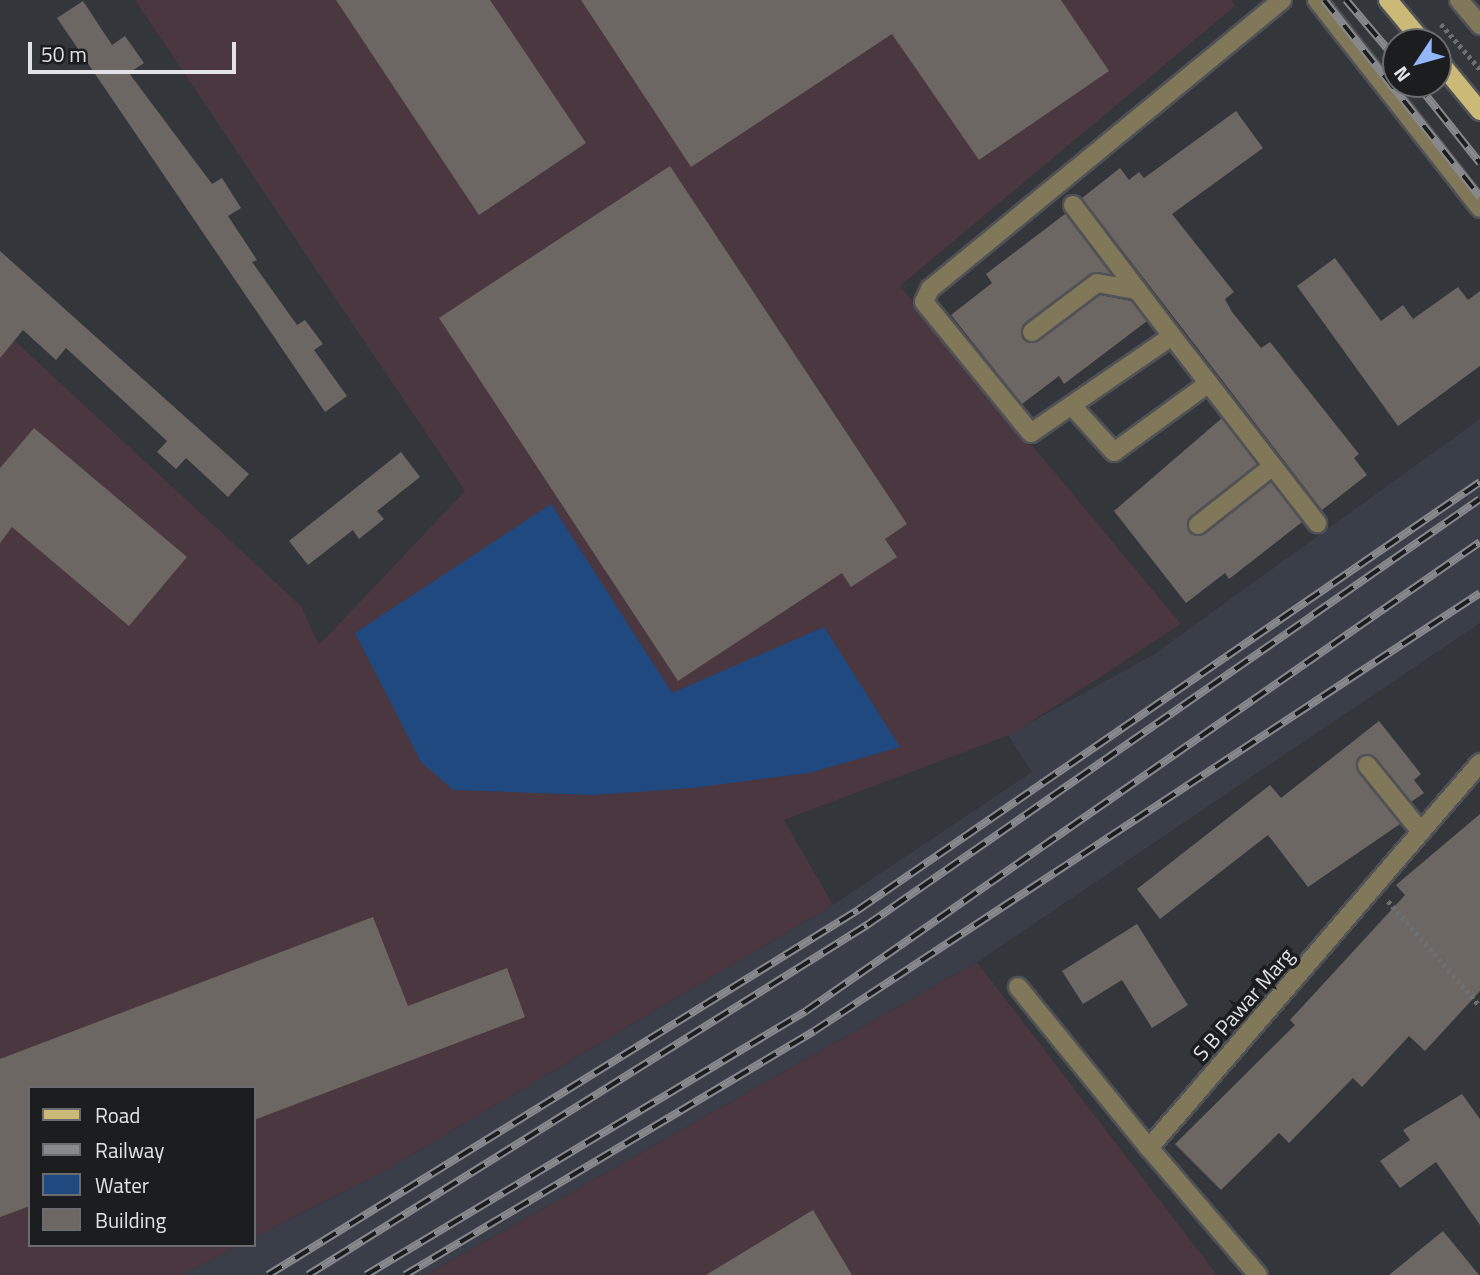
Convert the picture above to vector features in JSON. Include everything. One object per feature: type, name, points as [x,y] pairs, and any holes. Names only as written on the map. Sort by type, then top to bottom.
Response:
[{"type":"main road","points":[[1388,0],[1411,28]]},
{"type":"main road","points":[[1452,77],[1480,111]]},
{"type":"street","points":[[1172,336],[1041,431],[1020,424],[928,314],[923,302],[930,289],[1282,0]]},
{"type":"street","points":[[1317,0],[1480,208]]},
{"type":"street","points":[[1459,0],[1480,25]]},
{"type":"street","points":[[1073,205],[1135,290],[1317,523]]},
{"type":"street","points":[[1031,332],[1097,283],[1135,290]]},
{"type":"street","points":[[1073,407],[1115,452],[1209,383]]},
{"type":"street","points":[[1198,525],[1273,466]]},
{"type":"street","name":"S B Pawar Marg","points":[[1149,1148],[1480,763]]},
{"type":"street","points":[[1367,765],[1421,832]]},
{"type":"street","points":[[1017,987],[1258,1275]]},
{"type":"path","points":[[1436,18],[1480,69]]},
{"type":"path","points":[[1375,885],[1480,1006]]},
{"type":"shaded area","points":[[135,0],[1231,0],[1235,6],[900,286],[1181,624],[1014,733],[784,820],[833,905],[386,1170],[256,1237],[256,1086],[28,1086],[28,1247],[236,1247],[182,1275],[0,1275],[0,327],[301,606],[319,645],[465,491]]},
{"type":"shaded area","points":[[1480,419],[1480,623],[977,962],[426,1275],[182,1275],[236,1247],[256,1247],[256,1237],[386,1170],[833,905],[1032,772],[1008,735],[1153,655]]},
{"type":"shaded area","points":[[977,962],[1217,1275],[426,1275]]},
{"type":"water","points":[[551,504],[672,693],[824,627],[900,747],[809,773],[692,788],[593,795],[453,790],[421,762],[355,633]]},
{"type":"building","points":[[336,0],[490,0],[586,143],[479,215]]},
{"type":"building","points":[[581,0],[1061,0],[1109,71],[979,160],[892,34],[691,167]]},
{"type":"building","points":[[83,1],[112,45],[125,36],[144,63],[129,73],[212,184],[222,178],[241,208],[228,216],[257,260],[252,262],[297,325],[305,320],[323,344],[314,350],[347,396],[325,412],[57,18]]},
{"type":"building","points":[[1236,111],[1263,148],[1172,214],[1234,292],[1225,299],[1232,312],[1261,348],[1270,342],[1359,454],[1354,458],[1367,475],[1322,510],[1082,198],[1120,168],[1129,180],[1139,172],[1144,178]]},
{"type":"building","points":[[670,166],[907,524],[885,539],[897,557],[851,587],[842,573],[678,681],[439,318]]},
{"type":"building","points":[[1065,214],[1111,274],[1090,274],[1025,323],[1023,338],[1038,341],[1100,295],[1131,301],[1147,321],[1064,384],[1059,376],[1022,404],[951,315],[992,283],[986,274]]},
{"type":"building","points":[[0,251],[249,474],[228,497],[186,458],[176,469],[157,452],[167,441],[66,348],[56,360],[23,330],[0,358]]},
{"type":"building","points":[[1335,258],[1381,321],[1403,305],[1413,319],[1458,287],[1468,300],[1480,291],[1480,366],[1398,426],[1297,286]]},
{"type":"building","points":[[1222,418],[1257,464],[1191,516],[1189,531],[1205,534],[1271,482],[1302,522],[1229,579],[1225,573],[1186,603],[1114,511]]},
{"type":"building","points":[[34,428],[187,557],[129,626],[12,527],[0,543],[0,468]]},
{"type":"building","points":[[401,452],[420,477],[377,511],[384,519],[359,539],[353,530],[308,565],[289,541]]},
{"type":"building","points":[[1379,721],[1421,774],[1414,780],[1424,793],[1411,802],[1370,754],[1359,757],[1356,767],[1400,824],[1308,887],[1268,835],[1160,919],[1137,889],[1270,785],[1281,798]]},
{"type":"building","points":[[1480,814],[1480,991],[1425,1051],[1409,1036],[1362,1087],[1353,1078],[1289,1143],[1279,1133],[1221,1190],[1175,1144],[1295,1025],[1290,1020],[1405,895],[1396,885]]},
{"type":"building","points":[[373,917],[408,1006],[507,968],[525,1017],[256,1119],[256,1086],[28,1086],[28,1207],[0,1217],[0,1059]]},
{"type":"building","points":[[1137,924],[1188,1005],[1152,1028],[1122,980],[1083,1004],[1062,971]]},
{"type":"building","points":[[1462,1094],[1480,1119],[1480,1225],[1436,1162],[1400,1188],[1380,1161],[1410,1140],[1403,1130]]},
{"type":"building","points":[[813,1210],[852,1275],[706,1275]]},
{"type":"building","points":[[1443,1231],[1479,1275],[1389,1275]]},
{"type":"railway","points":[[1324,0],[1480,197]]},
{"type":"railway","points":[[1346,0],[1382,42]]},
{"type":"railway","points":[[1428,98],[1480,163]]},
{"type":"railway","points":[[268,1275],[858,910],[1480,482]]},
{"type":"railway","points":[[308,1275],[867,925],[1480,499]]},
{"type":"railway","points":[[366,1275],[806,1011],[1480,542]]},
{"type":"railway","points":[[405,1275],[814,1031],[1480,593]]}]
